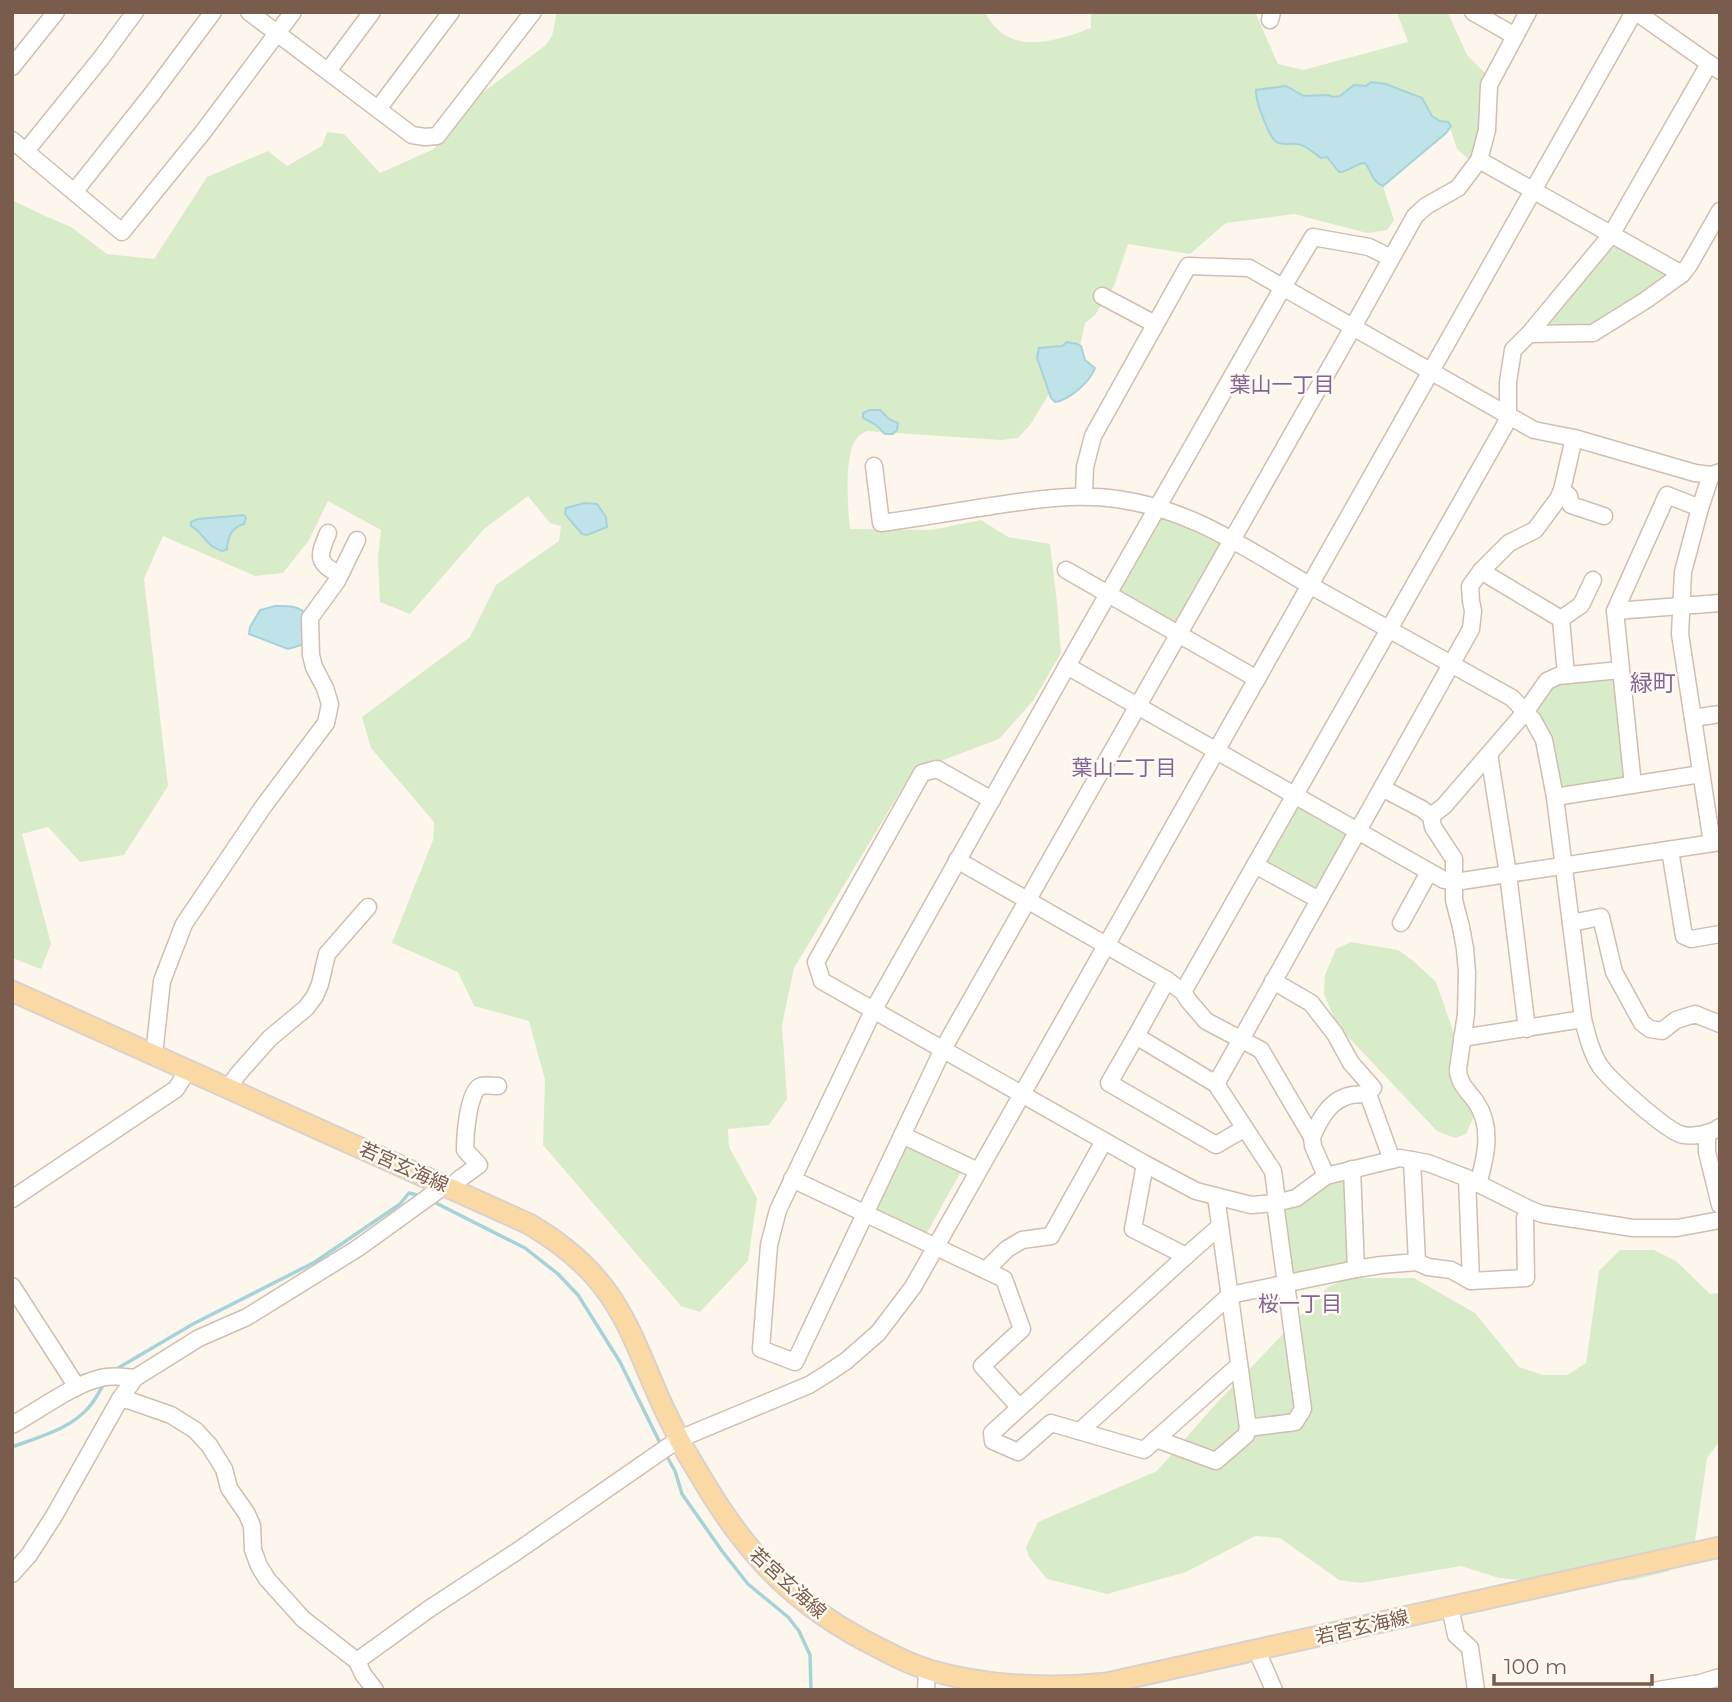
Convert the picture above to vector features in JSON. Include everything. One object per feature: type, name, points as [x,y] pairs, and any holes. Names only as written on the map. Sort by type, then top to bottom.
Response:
[{"type":"main road","name":"若宮玄海線","points":[[12,990],[449,1187],[538,1229],[563,1246],[606,1289],[619,1310],[639,1348],[679,1439],[720,1510],[741,1539],[772,1574],[811,1607],[853,1636],[927,1670],[996,1684],[1044,1687],[1142,1683],[1257,1651],[1720,1547]]},
{"type":"street","points":[[12,67],[56,12]]},
{"type":"street","points":[[26,151],[135,12]]},
{"type":"street","points":[[75,191],[213,12]]},
{"type":"street","points":[[249,12],[412,135],[425,137],[437,136],[533,12]]},
{"type":"street","points":[[12,140],[122,232],[203,132],[293,12]]},
{"type":"street","points":[[328,71],[372,12]]},
{"type":"street","points":[[378,109],[451,12]]},
{"type":"street","points":[[1473,12],[1515,36]]},
{"type":"street","points":[[795,1362],[943,1049],[1391,258],[1415,216],[1426,206],[1458,188],[1479,160],[1487,130],[1489,85],[1528,12]]},
{"type":"street","points":[[357,1661],[679,1439],[809,1385],[846,1361],[878,1333],[913,1287],[1635,12],[1714,67],[1611,235],[1513,350],[1505,425],[1183,992]]},
{"type":"street","points":[[1479,160],[1682,274]]},
{"type":"street","points":[[1529,334],[1592,332],[1646,300],[1682,274],[1720,211]]},
{"type":"street","points":[[825,1375],[761,1349],[769,1245],[778,1210],[874,1009],[1313,237],[1369,247],[1391,258]]},
{"type":"street","points":[[1067,666],[1444,880],[1455,882],[1716,843],[1701,774],[1681,634],[1680,606],[1683,572],[1700,508],[1715,473],[1695,473],[1574,438],[1534,430],[1249,268],[1188,266],[1093,436],[1085,467],[1084,496]]},
{"type":"street","points":[[1102,296],[1155,324]]},
{"type":"street","points":[[1216,1084],[1471,629],[1473,611],[1470,586],[1509,542],[1535,530],[1558,499],[1574,438]]},
{"type":"street","points":[[874,466],[881,523],[1018,502],[1084,496],[1117,499],[1158,508],[1197,521],[1512,698],[1526,711],[1545,740],[1555,797],[1583,1019],[1599,1065],[1662,1125],[1683,1135],[1698,1135],[1714,1130]]},
{"type":"street","points":[[1562,490],[1569,496],[1571,505],[1604,516]]},
{"type":"street","points":[[1633,785],[1615,611],[1667,495],[1700,508]]},
{"type":"street","points":[[328,533],[319,553],[321,561],[326,568],[340,575]]},
{"type":"street","points":[[155,1055],[162,981],[184,924],[263,807],[326,723],[330,705],[314,667],[310,618],[340,575],[357,540]]},
{"type":"street","points":[[1066,570],[1257,679]]},
{"type":"street","points":[[1481,571],[1561,619]]},
{"type":"street","points":[[1561,619],[1581,605],[1594,580]]},
{"type":"street","points":[[1615,611],[1720,603]]},
{"type":"street","points":[[1561,619],[1566,675]]},
{"type":"street","points":[[1431,817],[1444,806],[1526,711],[1547,681],[1558,676],[1620,670]]},
{"type":"street","points":[[1693,718],[1720,714]]},
{"type":"street","points":[[1489,754],[1508,874],[1527,1029]]},
{"type":"street","points":[[992,800],[937,769],[922,773],[816,962],[822,981],[1196,1191],[1251,1205],[1275,1203],[1296,1198],[1326,1176],[1400,1158],[1428,1163],[1542,1214],[1633,1228],[1677,1228],[1720,1220]]},
{"type":"street","points":[[1555,797],[1701,774]]},
{"type":"street","points":[[1382,788],[1422,809],[1431,817],[1433,827],[1454,859],[1454,900],[1468,972],[1458,1077],[1478,1105],[1487,1131],[1485,1161],[1473,1181],[1471,1281]]},
{"type":"street","points":[[1670,850],[1684,936],[1691,939],[1720,934]]},
{"type":"street","points":[[957,860],[1167,980],[1183,992],[1206,1021],[1261,1050],[1312,1137],[1326,1176]]},
{"type":"street","points":[[1255,865],[1319,900]]},
{"type":"street","points":[[1401,923],[1429,872]]},
{"type":"street","points":[[228,1089],[237,1074],[270,1038],[315,996],[327,954],[368,907]]},
{"type":"street","points":[[1572,923],[1601,917],[1614,972],[1642,1023],[1650,1029],[1662,1031],[1676,1020],[1695,1014],[1720,1024]]},
{"type":"street","points":[[1167,980],[1109,1083],[1216,1145],[1245,1128]]},
{"type":"street","points":[[1273,981],[1311,1003],[1335,1034],[1351,1063],[1373,1088],[1368,1094],[1345,1096],[1333,1105],[1321,1117],[1312,1137]]},
{"type":"street","points":[[1462,1038],[1583,1019]]},
{"type":"street","points":[[1136,1036],[1216,1084],[1273,1171],[1303,1409],[1294,1422],[1248,1428]]},
{"type":"street","points":[[12,1199],[176,1089],[188,1070]]},
{"type":"street","points":[[12,1574],[29,1555],[54,1516],[120,1399],[135,1378],[200,1338],[247,1317],[358,1248],[480,1165],[465,1150],[471,1101],[474,1091],[481,1086],[498,1086]]},
{"type":"street","points":[[1368,1094],[1392,1160]]},
{"type":"street","points":[[1714,1130],[1707,1152],[1718,1184],[1720,1205]]},
{"type":"street","points":[[902,1135],[978,1171]]},
{"type":"street","points":[[986,1270],[1007,1248],[1022,1240],[1051,1236],[1104,1141]]},
{"type":"street","points":[[1412,1160],[1417,1262]]},
{"type":"street","points":[[1145,1164],[1133,1229],[1186,1256]]},
{"type":"street","points":[[1352,1169],[1356,1269]]},
{"type":"street","points":[[792,1179],[1004,1279],[1022,1329],[982,1366],[1019,1407]]},
{"type":"street","points":[[1156,1439],[1216,1461],[1246,1435],[1248,1428],[1216,1196]]},
{"type":"street","points":[[1080,1431],[1230,1295],[1356,1269],[1417,1262],[1428,1267],[1451,1270],[1471,1281],[1527,1278],[1525,1218],[1529,1209]]},
{"type":"street","points":[[1220,1226],[1019,1407],[992,1433],[993,1441],[1018,1452],[1051,1423],[1144,1450],[1239,1365]]},
{"type":"street","points":[[12,1286],[77,1387]]},
{"type":"street","points":[[12,1425],[77,1387],[101,1378],[135,1378]]},
{"type":"street","points":[[120,1399],[171,1415],[195,1430],[209,1445],[224,1469],[229,1488],[253,1527],[253,1550],[267,1578],[303,1619],[357,1661],[375,1690]]},
{"type":"street","points":[[1450,1607],[1456,1635],[1470,1648],[1476,1690]]},
{"type":"street","points":[[1257,1651],[1274,1690]]},
{"type":"street","points":[[926,1690],[927,1670]]},
{"type":"street","points":[[1658,1690],[1681,1688],[1720,1677]]},
{"type":"green space","points":[[557,12],[985,12],[994,26],[1006,35],[1018,41],[1032,42],[1062,38],[1091,28],[1091,12],[1255,12],[1278,64],[1303,70],[1408,42],[1397,12],[1444,12],[1449,15],[1467,55],[1485,73],[1480,143],[1468,159],[1457,149],[1448,122],[1432,116],[1422,98],[1386,84],[1354,85],[1340,96],[1333,97],[1304,96],[1286,86],[1256,90],[1265,127],[1280,143],[1298,145],[1321,158],[1327,157],[1339,172],[1365,163],[1374,179],[1383,186],[1394,220],[1387,230],[1367,233],[1294,214],[1226,223],[1190,254],[1128,244],[1114,286],[1095,315],[1085,323],[1081,342],[1030,425],[1018,438],[1001,440],[867,431],[853,444],[848,467],[850,529],[931,530],[981,520],[1008,537],[1050,544],[1061,653],[1033,701],[999,739],[912,772],[794,968],[782,1025],[787,1099],[769,1125],[728,1129],[729,1147],[757,1198],[748,1261],[700,1312],[681,1306],[543,1145],[545,1080],[529,1021],[474,1006],[458,972],[392,943],[433,840],[434,822],[371,748],[362,717],[470,637],[496,585],[559,541],[561,526],[550,523],[528,496],[484,529],[410,614],[380,602],[378,557],[381,530],[328,501],[309,540],[283,573],[255,576],[163,536],[144,579],[168,786],[124,855],[80,862],[48,827],[22,834],[51,944],[41,969],[12,958],[12,200],[71,227],[107,254],[154,259],[207,177],[268,151],[287,166],[322,146],[327,132],[344,134],[380,173],[434,149],[470,102],[546,45],[552,36]]},
{"type":"green space","points":[[1611,245],[1617,245],[1669,276],[1589,329],[1543,329]]},
{"type":"green space","points":[[1163,515],[1222,541],[1178,627],[1116,591],[1158,517]]},
{"type":"green space","points":[[1617,676],[1627,777],[1624,782],[1561,791],[1534,713],[1555,683]]},
{"type":"green space","points":[[1295,805],[1348,831],[1349,836],[1318,892],[1264,865]]},
{"type":"green space","points":[[1351,942],[1398,950],[1436,982],[1479,1105],[1466,1134],[1455,1138],[1437,1131],[1337,1025],[1324,994],[1325,975],[1336,949]]},
{"type":"green space","points":[[904,1143],[963,1168],[925,1236],[874,1211]]},
{"type":"green space","points":[[1349,1176],[1351,1264],[1289,1276],[1281,1212],[1285,1206],[1330,1180]]},
{"type":"green space","points":[[1620,1250],[1654,1250],[1676,1261],[1710,1294],[1720,1293],[1720,1441],[1707,1458],[1695,1541],[1669,1571],[1633,1580],[1558,1583],[1499,1578],[1461,1566],[1361,1583],[1339,1580],[1280,1538],[1255,1536],[1186,1572],[1107,1594],[1047,1579],[1029,1557],[1026,1547],[1038,1522],[1157,1471],[1213,1407],[1328,1287],[1348,1278],[1414,1278],[1475,1313],[1519,1367],[1543,1375],[1567,1375],[1586,1363],[1599,1271]]},
{"type":"water","points":[[1371,82],[1386,84],[1422,98],[1432,116],[1448,122],[1451,126],[1383,186],[1374,179],[1365,163],[1339,172],[1327,157],[1321,158],[1300,145],[1277,143],[1266,124],[1256,95],[1256,90],[1286,86],[1304,96],[1333,97],[1340,96],[1354,85],[1366,86]]},
{"type":"water","points":[[1067,342],[1081,346],[1085,360],[1095,368],[1079,389],[1067,398],[1055,402],[1051,398],[1037,358],[1039,348],[1062,346]]},
{"type":"water","points":[[880,410],[898,423],[893,434],[885,434],[863,418],[863,413]]},
{"type":"water","points":[[584,503],[597,504],[606,517],[607,527],[587,535],[582,534],[565,514],[566,508]]},
{"type":"water","points":[[244,515],[244,524],[233,530],[227,549],[223,551],[212,546],[191,526],[191,522],[198,519]]},
{"type":"water","points":[[275,606],[296,608],[307,615],[305,644],[288,649],[249,634],[260,610]]},
{"type":"waterway","points":[[113,1371],[193,1324],[315,1262],[400,1204],[409,1193],[421,1196]]},
{"type":"waterway","points":[[432,1201],[525,1248],[558,1274],[578,1295],[620,1362],[662,1447]]},
{"type":"waterway","points":[[12,1447],[74,1421],[90,1406],[105,1382]]},
{"type":"waterway","points":[[665,1453],[675,1471],[682,1494],[722,1551],[748,1584],[788,1617],[799,1631],[810,1655],[811,1690]]},
{"type":"district","name":"葉山一丁目","points":[[1282,384]]},
{"type":"district","name":"緑町","points":[[1653,683]]},
{"type":"district","name":"葉山二丁目","points":[[1124,767]]},
{"type":"district","name":"桜一丁目","points":[[1300,1303]]}]
